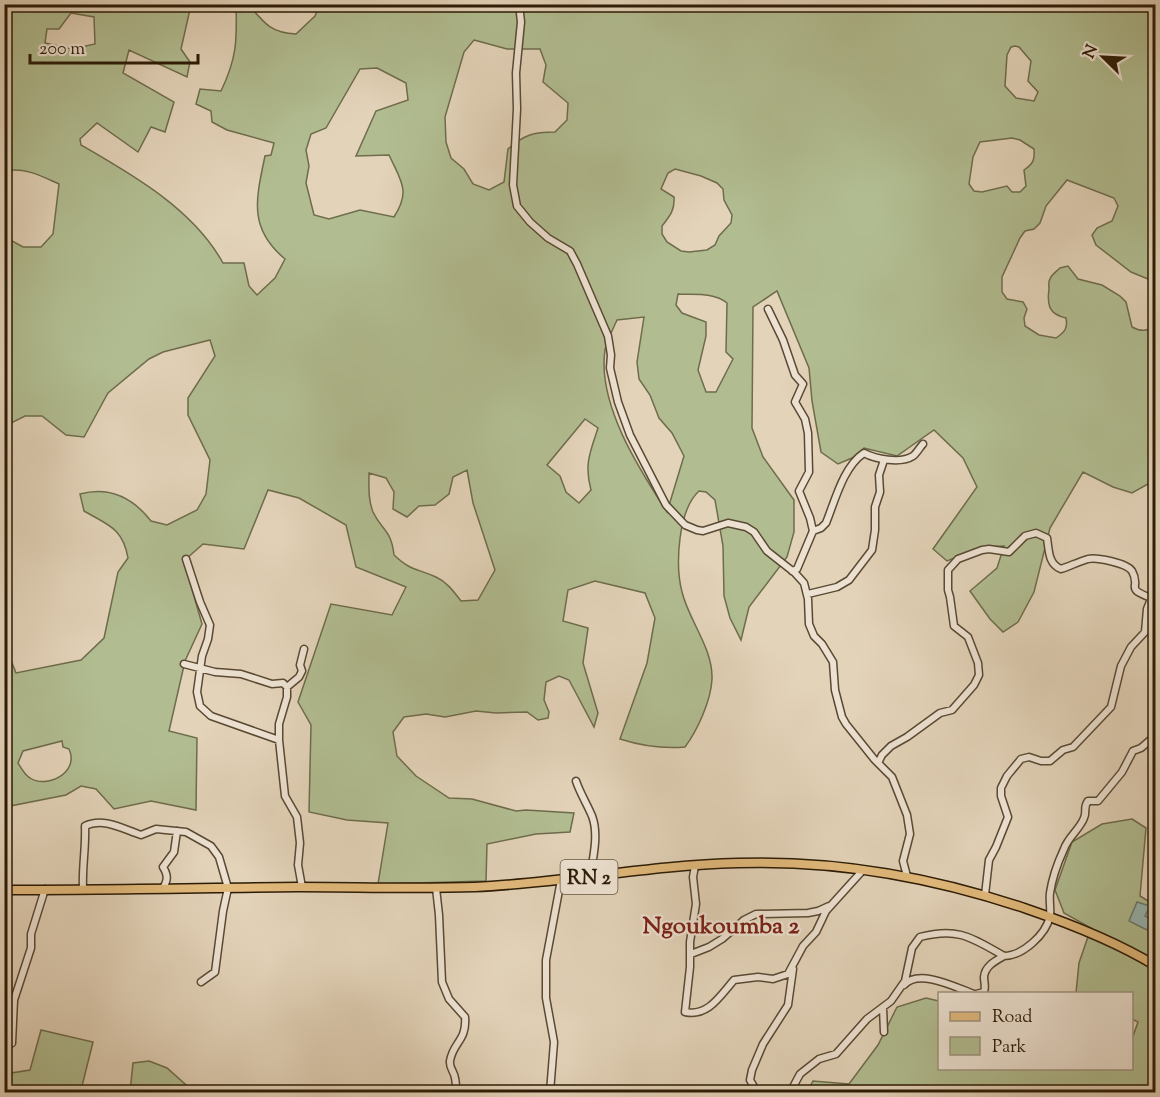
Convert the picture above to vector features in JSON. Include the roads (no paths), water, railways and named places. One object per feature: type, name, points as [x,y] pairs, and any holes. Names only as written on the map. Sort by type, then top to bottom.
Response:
[{"type":"main road","name":"RN 2","points":[[4,890],[478,887],[695,866],[793,863],[907,876],[986,895],[1050,916],[1121,946],[1155,966]]},
{"type":"street","points":[[519,4],[521,22],[516,73],[518,108],[513,185],[517,206],[548,238],[570,251],[577,264],[608,336],[611,355],[610,368],[618,402],[630,435],[666,505],[685,525],[697,530],[703,531],[728,523],[746,527],[754,532],[767,551],[804,584],[808,594],[809,624],[814,636],[833,662],[842,717],[892,777],[907,815],[910,834],[903,861],[907,876]]},
{"type":"street","points":[[768,309],[783,340],[795,375],[803,384],[795,402],[805,419],[808,433],[808,472],[799,491],[813,531]]},
{"type":"street","points":[[792,571],[797,569],[813,531],[826,523],[845,477],[858,457],[864,453],[884,460],[912,456],[923,444]]},
{"type":"street","points":[[808,594],[837,587],[849,580],[872,550],[875,530],[874,507],[880,492],[879,475],[884,460]]},
{"type":"street","points":[[878,763],[891,746],[940,713],[952,710],[974,685],[979,675],[978,663],[968,637],[954,626],[947,579],[948,570],[958,559],[989,549],[1010,552],[1025,536],[1036,533],[1047,538],[1051,561],[1055,566],[1061,568],[1090,558],[1122,564],[1133,573],[1134,589],[1137,593],[1151,598]]},
{"type":"street","points":[[186,559],[210,625],[197,692],[200,706],[211,716],[279,740]]},
{"type":"street","points":[[986,895],[989,860],[1008,817],[1001,796],[1001,788],[1007,776],[1022,759],[1029,757],[1050,761],[1063,750],[1073,747],[1111,708],[1121,666],[1131,647],[1145,632],[1147,609],[1155,587]]},
{"type":"street","points":[[287,687],[299,677],[302,671],[300,665],[304,649]]},
{"type":"street","points":[[184,664],[200,669],[241,674],[273,684],[283,683],[287,687],[287,697],[279,724],[279,740],[285,796],[297,817],[300,843],[298,865],[302,887]]},
{"type":"street","points":[[988,991],[985,973],[988,967],[995,960],[1026,949],[1038,936],[1050,916],[1051,890],[1064,846],[1085,818],[1085,804],[1088,801],[1098,801],[1122,772],[1133,751],[1141,748],[1155,735]]},
{"type":"street","points":[[576,781],[595,829],[590,877]]},
{"type":"street","points":[[84,888],[82,867],[86,841],[85,826],[93,822],[118,826],[141,835],[156,829],[177,831],[198,837],[211,846],[219,857],[228,888],[215,972],[201,982]]},
{"type":"street","points":[[163,888],[167,882],[167,874],[163,867],[174,852],[177,831]]},
{"type":"street","points":[[695,866],[693,877],[696,904],[685,1012],[695,1014],[709,1009],[734,980],[758,977],[773,979],[788,974],[803,946],[816,932],[830,906],[862,870]]},
{"type":"street","points":[[550,1092],[554,1042],[546,998],[546,960],[561,880]]},
{"type":"street","points":[[436,888],[440,915],[442,982],[449,999],[465,1017],[464,1035],[450,1062],[450,1068],[455,1075],[457,1092]]},
{"type":"street","points":[[12,1043],[14,1000],[31,948],[31,934],[45,889]]},
{"type":"street","points":[[691,954],[709,947],[744,920],[756,914],[808,913],[830,906]]},
{"type":"street","points":[[900,989],[908,972],[912,948],[920,937],[946,933],[960,934],[1004,956]]},
{"type":"street","points":[[757,1092],[750,1080],[752,1070],[769,1034],[789,1005],[793,968]]},
{"type":"street","points":[[779,1092],[794,1091],[800,1074],[819,1059],[836,1054],[867,1019],[883,1008],[907,981],[918,978],[932,979],[972,992]]},
{"type":"street","points":[[883,1008],[884,1032]]},
{"type":"water","points":[[1137,902],[1150,906],[1145,916],[1152,920],[1147,930],[1129,921]]},
{"type":"district","name":"Ngoukoumba 2","points":[[721,925]]}]
